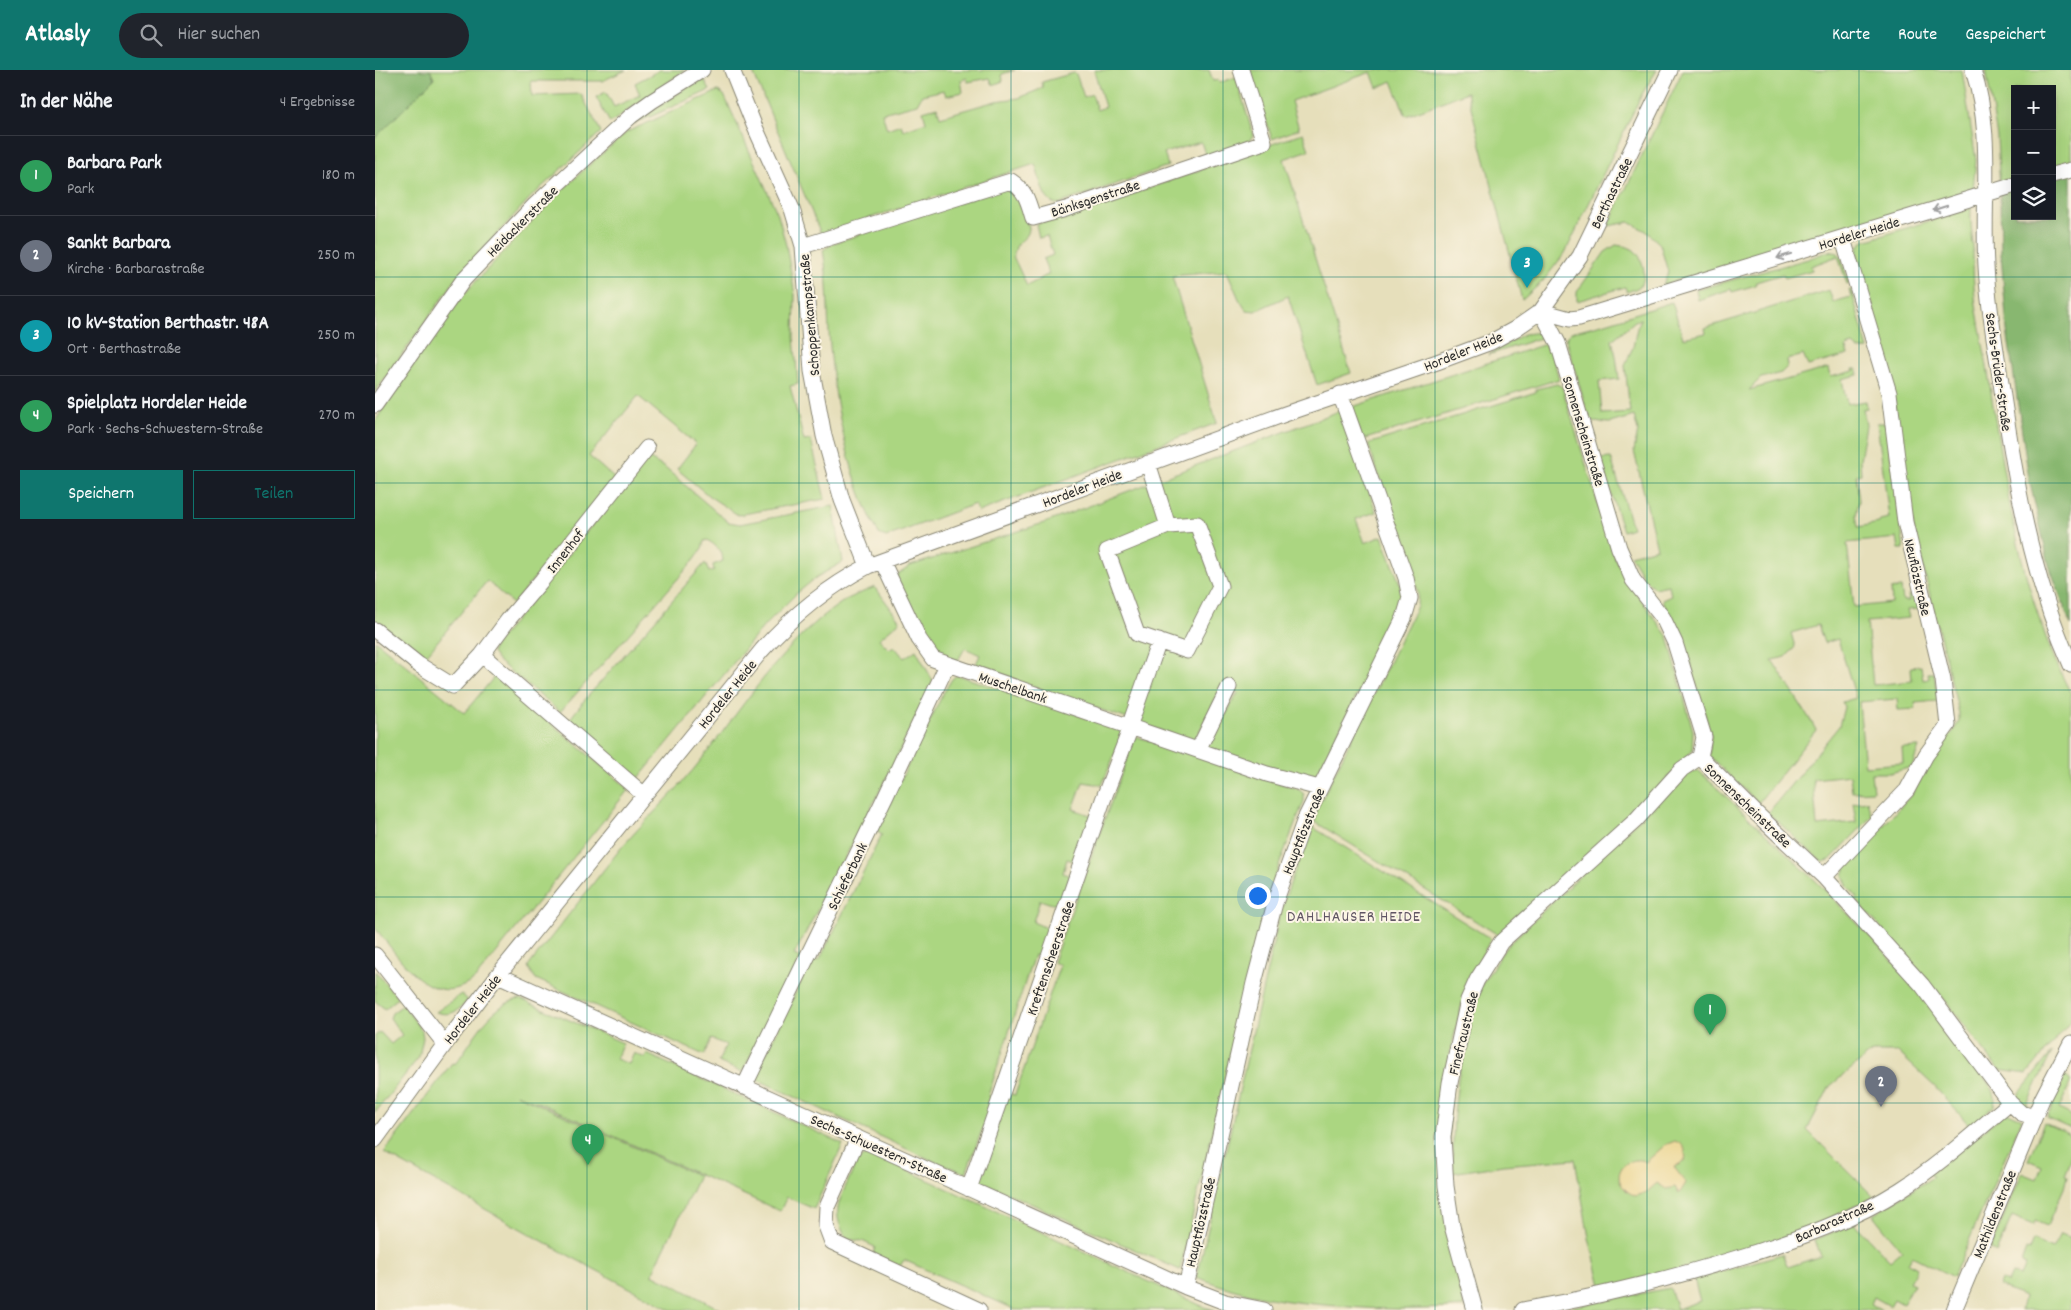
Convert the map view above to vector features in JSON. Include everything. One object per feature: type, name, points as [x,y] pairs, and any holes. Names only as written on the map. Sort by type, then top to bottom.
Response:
[{"type":"street","name":"Heidackerstraße","points":[[375,405],[465,279],[535,205],[631,116],[702,70]]},
{"type":"street","name":"Schoppenkampstraße","points":[[732,70],[754,125],[792,209],[803,246],[812,371],[824,436],[842,500],[875,564]]},
{"type":"street","name":"Bänksgenstraße","points":[[803,246],[1011,180],[1021,187],[1033,218],[1066,209],[1264,142],[1241,70]]},
{"type":"street","name":"Berthastraße","points":[[1541,311],[1580,256],[1670,70]]},
{"type":"street","name":"Sechs-Brüder-Straße","points":[[1973,70],[1981,112],[1985,153],[1986,269],[2011,448],[2025,526],[2044,592],[2071,666]]},
{"type":"street","points":[[2056,174],[2071,170]]},
{"type":"street","name":"Hordeler Heide","points":[[375,1140],[498,975],[782,627],[809,603],[839,582],[875,564],[1148,463],[1491,342],[1515,329],[1541,311],[1569,319],[1579,318],[1843,239],[2011,186]]},
{"type":"street","name":"Neuflözstraße","points":[[1824,877],[1907,790],[1926,755],[1948,725],[1943,680],[1905,522],[1889,393],[1843,239]]},
{"type":"street","name":"Sonnenscheinstraße","points":[[1541,311],[1557,343],[1619,548],[1633,580],[1663,618],[1675,642],[1704,737],[1700,757],[1824,877],[1922,985],[2010,1104]]},
{"type":"street","name":"Hauptflözstraße","points":[[1186,1287],[1254,983],[1270,920],[1305,820],[1319,788],[1404,618],[1410,598],[1406,578],[1341,394]]},
{"type":"street","name":"Innenhof","points":[[375,630],[419,665],[453,686],[482,655],[507,620],[542,580],[647,448]]},
{"type":"street","points":[[1148,463],[1168,526]]},
{"type":"street","points":[[1197,524],[1220,586],[1187,651],[1137,634],[1107,551],[1168,526],[1197,524]]},
{"type":"street","name":"Muschelbank","points":[[875,564],[933,658],[1267,774],[1319,788]]},
{"type":"street","name":"Kreftenscheerstraße","points":[[969,1189],[1159,641]]},
{"type":"street","points":[[482,655],[644,795]]},
{"type":"street","name":"Schieferbank","points":[[744,1087],[890,788],[947,664]]},
{"type":"street","points":[[1198,750],[1229,687]]},
{"type":"street","name":"Finefraustraße","points":[[1475,1310],[1452,1226],[1445,1186],[1443,1137],[1450,1083],[1468,1000],[1477,980],[1501,942],[1635,821],[1682,769],[1700,757]]},
{"type":"street","points":[[375,955],[445,1044]]},
{"type":"street","name":"Sechs-Schwestern-Straße","points":[[498,975],[1186,1287],[1225,1302],[1264,1310]]},
{"type":"street","points":[[2010,1104],[2021,1113],[2034,1117],[2053,1075],[2071,1043]]},
{"type":"street","name":"Barbarastraße","points":[[1523,1310],[1679,1276],[1803,1237],[1859,1212],[1898,1191],[1933,1166],[2010,1104]]},
{"type":"street","name":"Mathildenstraße","points":[[1954,1310],[2034,1117]]},
{"type":"street","points":[[858,1138],[827,1207],[826,1226],[832,1242],[979,1310]]},
{"type":"green space","points":[[375,70],[430,70],[434,79],[375,138]]},
{"type":"green space","points":[[430,70],[626,70],[602,81],[531,81],[532,96],[581,94],[601,132],[530,198],[459,275],[375,392],[375,138],[434,79]]},
{"type":"green space","points":[[660,70],[685,70],[610,123],[596,97],[606,92],[614,107],[640,95],[635,83]]},
{"type":"green space","points":[[752,70],[1015,70],[1002,74],[1003,81],[993,85],[990,78],[968,82],[967,78],[961,80],[963,92],[946,96],[944,90],[922,95],[917,104],[882,113],[887,129],[901,124],[903,130],[926,122],[923,111],[937,107],[940,117],[996,101],[1019,98],[1043,88],[1042,82],[1074,73],[1084,97],[1092,94],[1097,110],[1105,107],[1094,70],[1209,70],[1213,81],[1218,80],[1219,83],[1236,77],[1253,135],[1249,141],[1206,157],[1201,142],[1164,153],[1168,166],[1058,204],[1053,203],[1045,195],[1035,164],[821,234]]},
{"type":"green space","points":[[1250,70],[1657,70],[1642,94],[1565,253],[1543,281],[1522,300],[1467,92],[1406,116],[1392,81],[1377,88],[1371,72],[1291,101],[1299,129],[1272,139]]},
{"type":"green space","points":[[1683,70],[1962,70],[1976,160],[1973,190],[1663,285],[1668,272],[1660,244],[1646,231],[1629,222],[1608,226]]},
{"type":"green space","points":[[1986,70],[2071,70],[2071,164],[2056,167],[2056,85],[2011,85],[2011,186],[2000,189],[1997,137]]},
{"type":"green space","points":[[704,80],[710,90],[634,124],[686,88]]},
{"type":"green space","points":[[718,91],[724,95],[778,215],[786,245],[795,295],[794,337],[798,384],[790,386],[804,441],[811,440],[825,499],[738,515],[709,496],[677,469],[696,444],[638,396],[589,456],[615,479],[513,604],[487,581],[423,659],[375,620],[375,422],[399,382],[466,292],[557,195],[627,132]]},
{"type":"green space","points":[[1303,133],[1309,150],[1284,159],[1351,373],[1317,385],[1288,296],[1255,311],[1246,310],[1227,271],[1172,276],[1217,423],[978,512],[975,504],[886,537],[879,534],[859,490],[845,443],[840,418],[832,370],[823,250],[834,243],[1006,187],[1016,193],[1029,227],[1027,235],[1017,245],[1013,256],[1027,286],[1049,274],[1043,259],[1053,255],[1047,236],[1039,238],[1036,224],[1144,190]]},
{"type":"green space","points":[[2071,170],[2071,626],[2049,565],[2029,479],[2007,330],[2001,254],[2000,189],[2011,186],[2011,220],[2056,220],[2056,174]]},
{"type":"green space","points":[[1971,208],[1976,302],[2008,497],[2027,578],[2039,618],[2053,656],[2071,694],[2071,1021],[2027,1074],[1999,1070],[1945,1000],[1856,900],[1858,898],[1848,887],[1843,875],[1846,867],[1912,794],[1930,760],[1953,732],[1959,721],[1959,713],[1914,530],[1889,369],[1858,261],[1857,249],[1865,241]]},
{"type":"green space","points":[[1616,245],[1630,248],[1639,255],[1644,271],[1641,285],[1627,292],[1625,287],[1577,301],[1577,292],[1605,252]]},
{"type":"green space","points":[[1829,251],[1838,253],[1841,257],[1849,283],[1847,284],[1838,256],[1811,266],[1812,270],[1785,278],[1783,274],[1756,282],[1756,285],[1732,292],[1731,289],[1698,300],[1696,290],[1808,259]]},
{"type":"green space","points":[[1829,290],[1833,302],[1851,297],[1849,290],[1851,290],[1868,349],[1859,350],[1853,345],[1846,347],[1848,355],[1808,366],[1803,355],[1787,360],[1788,366],[1781,373],[1761,378],[1749,390],[1829,368],[1831,377],[1857,369],[1858,375],[1842,379],[1847,404],[1866,401],[1867,408],[1863,409],[1866,425],[1860,460],[1861,474],[1856,475],[1859,501],[1856,515],[1858,527],[1879,523],[1880,520],[1889,518],[1877,423],[1886,423],[1904,549],[1899,549],[1897,538],[1847,543],[1854,607],[1892,603],[1891,589],[1901,588],[1903,601],[1909,601],[1908,596],[1916,594],[1919,609],[1907,610],[1909,618],[1867,622],[1873,685],[1912,681],[1911,667],[1921,666],[1923,680],[1929,679],[1928,673],[1934,673],[1938,701],[1915,703],[1916,709],[1898,710],[1897,699],[1859,702],[1865,766],[1903,763],[1902,748],[1919,747],[1912,767],[1890,773],[1871,773],[1873,791],[1852,792],[1850,775],[1813,779],[1817,826],[1856,822],[1853,803],[1867,801],[1872,816],[1830,860],[1822,862],[1768,813],[1839,726],[1844,707],[1842,702],[1856,698],[1838,639],[1824,643],[1818,625],[1791,633],[1795,647],[1786,657],[1772,660],[1816,730],[1758,803],[1709,756],[1711,736],[1684,641],[1662,600],[1671,596],[1669,585],[1654,588],[1643,577],[1630,555],[1657,548],[1634,451],[1638,431],[1634,416],[1610,423],[1590,422],[1566,339],[1571,332],[1672,302],[1683,338],[1706,333],[1705,328]],"holes":[[[1641,319],[1633,347],[1625,365],[1630,412],[1602,414],[1599,381],[1619,379],[1612,340],[1635,321]]]},
{"type":"green space","points":[[1542,332],[1544,337],[1488,355],[1524,334]]},
{"type":"green space","points":[[1549,343],[1559,379],[1362,440],[1352,407]]},
{"type":"green space","points":[[1557,384],[1562,387],[1615,559],[1627,580],[1668,637],[1693,731],[1692,751],[1626,824],[1500,936],[1315,822],[1318,807],[1417,606],[1418,592],[1415,581],[1368,444],[1536,392],[1536,389]]},
{"type":"green space","points":[[1342,410],[1376,512],[1356,519],[1365,543],[1382,536],[1400,584],[1403,596],[1402,607],[1317,773],[1308,777],[1299,776],[1207,748],[1238,693],[1223,684],[1194,742],[975,666],[980,655],[965,648],[957,662],[935,652],[919,628],[895,577],[910,566],[1047,522]]},
{"type":"green space","points":[[1611,458],[1632,528],[1623,531],[1600,459]]},
{"type":"green space","points":[[650,459],[665,468],[728,522],[740,524],[833,506],[843,562],[817,577],[796,594],[764,626],[638,779],[569,720],[705,563],[709,572],[714,570],[713,565],[723,561],[720,551],[716,546],[707,540],[704,541],[702,549],[690,565],[560,712],[498,661],[492,653],[493,648],[642,463]]},
{"type":"green space","points":[[875,587],[900,621],[879,639],[889,649],[894,646],[904,658],[916,650],[933,681],[887,777],[794,955],[801,958],[742,1072],[718,1062],[726,1045],[711,1039],[704,1055],[536,979],[528,967],[537,955],[621,848],[693,770],[779,659],[819,620],[841,603]]},
{"type":"green space","points":[[375,640],[464,713],[495,676],[629,789],[476,978],[460,987],[445,990],[431,986],[418,978],[375,928]]},
{"type":"green space","points":[[957,675],[1121,729],[1123,734],[1102,785],[1083,782],[1073,809],[1093,816],[1076,862],[1067,859],[1063,873],[1070,876],[1061,903],[1052,904],[1040,900],[1033,922],[1049,929],[1041,957],[1034,955],[988,1096],[994,1098],[966,1173],[933,1161],[754,1078],[812,959],[819,961],[882,834],[876,830],[944,692],[952,679]]},
{"type":"green space","points":[[1135,736],[1298,789],[1304,794],[1304,801],[1279,865],[1257,938],[1180,1270],[978,1180],[1008,1093],[1015,1095],[1060,965],[1053,962]]},
{"type":"green space","points":[[1699,771],[1820,885],[1883,950],[1941,1017],[1993,1090],[1995,1097],[1994,1106],[1971,1127],[1934,1086],[1898,1052],[1872,1052],[1830,1086],[1807,1130],[1874,1197],[1800,1233],[1603,1293],[1589,1238],[1575,1159],[1503,1165],[1452,1173],[1454,1116],[1458,1079],[1474,1004],[1480,987],[1506,947],[1686,774]]},
{"type":"green space","points":[[1311,826],[1491,939],[1468,980],[1450,1052],[1448,1234],[1464,1307],[1386,1309],[1301,1303],[1250,1294],[1197,1277],[1281,909]]},
{"type":"green space","points":[[375,971],[398,998],[385,1009],[375,1001]]},
{"type":"green space","points":[[461,994],[468,1000],[458,1010],[446,1014],[436,1012]]},
{"type":"green space","points":[[520,999],[623,1043],[616,1059],[629,1064],[634,1053],[645,1058],[647,1054],[843,1144],[814,1209],[787,1197],[780,1211],[516,1094],[699,1176],[652,1274],[722,1310],[671,1310],[384,1153],[452,1063],[455,1064],[483,1025],[499,1008],[509,1002]]},
{"type":"green space","points":[[403,1005],[422,1031],[423,1038],[419,1057],[375,1113],[375,1036],[380,1032],[391,1044],[402,1035],[390,1018],[392,1013]]},
{"type":"green space","points":[[2052,1052],[2025,1109],[2015,1099]]},
{"type":"green space","points":[[2065,1076],[2071,1081],[2059,1109],[2071,1115],[2071,1129],[2047,1118]]},
{"type":"green space","points":[[2006,1112],[2022,1119],[1953,1277],[1912,1256],[1908,1263],[1917,1268],[1909,1282],[1914,1284],[1903,1304],[1894,1299],[1890,1306],[1874,1297],[1871,1304],[1882,1310],[1554,1310],[1670,1288],[1677,1309],[1700,1301],[1694,1279],[1782,1254],[1788,1267],[1821,1256],[1815,1240],[1854,1223],[1890,1261],[1902,1251],[1873,1215],[1933,1177],[1929,1174]]},
{"type":"green space","points":[[2044,1123],[2069,1134],[2071,1137],[2071,1160],[2065,1175],[2067,1176],[2064,1188],[2047,1226],[2035,1221],[2033,1225],[2012,1216],[1996,1253],[1990,1249],[2022,1173],[2037,1179],[2042,1166],[2028,1160]]},
{"type":"green space","points":[[866,1155],[898,1166],[1204,1307],[1216,1310],[1012,1310],[1012,1308],[904,1260],[900,1266],[873,1254],[875,1247],[862,1241],[847,1239],[839,1222],[839,1202],[855,1164],[858,1159]]},
{"type":"green space","points":[[2060,1234],[2071,1238],[2071,1310],[2021,1310],[2024,1297],[1999,1286],[2001,1280],[2008,1283],[2012,1274],[2020,1276],[2025,1265],[2021,1263],[2026,1249],[2029,1250],[2033,1240],[2052,1249]]},
{"type":"sand","points":[[1675,1141],[1683,1146],[1686,1154],[1685,1161],[1674,1167],[1686,1183],[1679,1194],[1675,1187],[1666,1189],[1657,1183],[1647,1192],[1635,1196],[1625,1190],[1620,1183],[1619,1176],[1625,1164],[1638,1160],[1646,1162],[1665,1145]]},
{"type":"place","name":"10 kV-Station Berthastr. 48A","points":[[1527,288]]},
{"type":"place","name":"Barbara Park","points":[[1710,1035]]},
{"type":"place","name":"Sankt Barbara","points":[[1881,1107]]},
{"type":"place","name":"Spielplatz Hordeler Heide","points":[[588,1165]]},
{"type":"district","name":"DAHLHAUSER HEIDE","points":[[1354,915]]}]
